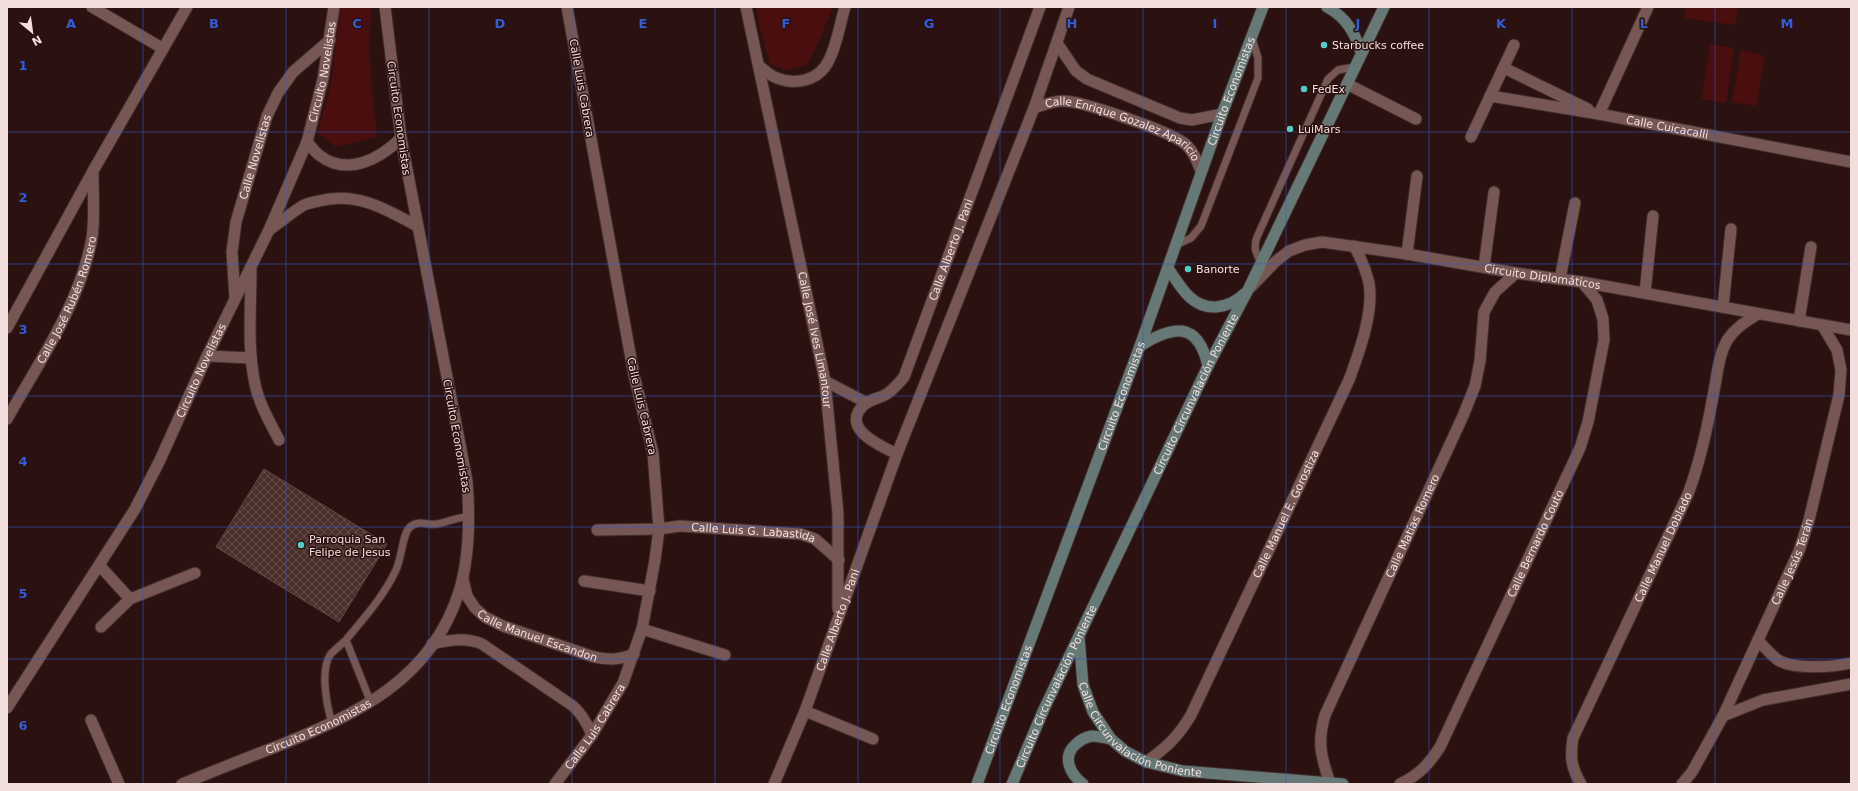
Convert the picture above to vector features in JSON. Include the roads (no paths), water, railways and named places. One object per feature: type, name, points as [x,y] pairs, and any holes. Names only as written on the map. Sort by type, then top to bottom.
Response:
[{"type":"main road","points":[[1262,10],[1271,7]]},
{"type":"main road","points":[[1327,7],[1343,18],[1351,28],[1361,52]]},
{"type":"main road","name":"Circuito Circunvalación Poniente","points":[[1012,784],[1044,710],[1208,366],[1249,288],[1361,52],[1384,7]]},
{"type":"main road","name":"Circuito Economistas","points":[[977,784],[1140,346],[1201,171],[1262,10]]},
{"type":"main road","points":[[1168,268],[1187,295],[1193,301],[1206,306],[1220,307],[1229,304],[1243,295],[1249,288]]},
{"type":"main road","points":[[1140,346],[1154,337],[1181,330],[1188,332],[1201,346],[1205,353],[1208,366]]},
{"type":"main road","name":"Calle Circunvalación Poniente","points":[[1079,636],[1083,685],[1093,712],[1111,739],[1126,751],[1146,762],[1182,771],[1343,784]]},
{"type":"main road","points":[[1083,784],[1071,770],[1067,760],[1070,749],[1080,740],[1092,736],[1111,739]]},
{"type":"street","points":[[92,7],[162,48]]},
{"type":"street","name":"Calle José Rubén Romero","points":[[7,328],[162,48],[187,7]]},
{"type":"street","name":"Circuito Novelistas","points":[[8,704],[100,566],[135,509],[160,460],[207,356],[269,230],[306,142],[323,79],[334,7]]},
{"type":"street","name":"Circuito Economistas","points":[[182,784],[332,723],[371,703],[386,692],[413,668],[432,644],[453,608],[463,577],[470,517],[467,481],[401,138],[385,7]]},
{"type":"street","name":"Calle Luis Cabrera","points":[[555,784],[592,735],[623,683],[642,630],[650,591],[659,529],[653,453],[634,375],[567,7]]},
{"type":"street","name":"Calle José Ives Limantour","points":[[746,7],[825,381],[838,513],[838,617]]},
{"type":"street","points":[[759,66],[775,78],[788,82],[805,81],[820,73],[829,60],[845,7]]},
{"type":"street","name":"Calle Alberto J. Pani","points":[[867,402],[890,392],[904,377],[1040,7]]},
{"type":"street","name":"Calle Alberto J. Pani","points":[[774,784],[805,711],[897,454],[1034,108],[1070,7]]},
{"type":"street","points":[[1599,114],[1646,8]]},
{"type":"street","name":"Calle Novelistas","points":[[235,298],[232,252],[236,222],[267,116],[278,93],[293,72],[330,40]]},
{"type":"street","points":[[1057,43],[1076,71],[1094,82],[1180,118],[1192,120],[1222,114]]},
{"type":"street","points":[[1471,137],[1514,45]]},
{"type":"street","points":[[1504,68],[1599,114]]},
{"type":"street","points":[[1347,84],[1416,119]]},
{"type":"street","points":[[1490,96],[1599,114]]},
{"type":"street","name":"Calle Enrique Gozalez Aparicio","points":[[1034,108],[1051,102],[1064,101],[1081,104],[1170,135],[1185,144],[1196,158],[1201,171]]},
{"type":"street","name":"Calle Cuicacalli","points":[[1599,114],[1851,162]]},
{"type":"street","points":[[306,142],[320,156],[334,163],[346,164],[364,162],[380,156],[401,138]]},
{"type":"street","name":"Calle José Rubén Romero","points":[[7,419],[60,325],[82,276],[92,237],[93,172]]},
{"type":"street","points":[[1407,254],[1417,176]]},
{"type":"street","points":[[1484,267],[1494,192]]},
{"type":"street","points":[[269,230],[305,204],[325,199],[346,198],[364,201],[383,208],[417,226]]},
{"type":"street","points":[[1560,279],[1575,203]]},
{"type":"street","points":[[1646,293],[1653,216]]},
{"type":"street","points":[[1723,307],[1731,229]]},
{"type":"street","name":"Circuito Diplomáticos","points":[[1249,288],[1275,262],[1294,249],[1305,245],[1322,242],[1582,282],[1851,330]]},
{"type":"street","name":"Calle Manuel E. Gorostiza","points":[[1146,762],[1167,748],[1180,733],[1191,715],[1349,380],[1359,354],[1369,308],[1369,285],[1364,264],[1354,246]]},
{"type":"street","points":[[1799,321],[1811,247]]},
{"type":"street","points":[[251,268],[251,358],[255,384],[262,408],[279,440]]},
{"type":"street","name":"Calle Matías Romero","points":[[1330,783],[1320,747],[1320,731],[1325,715],[1463,416],[1475,386],[1480,361],[1484,312],[1495,292],[1516,273]]},
{"type":"street","name":"Calle Bernardo Couto","points":[[1400,784],[1414,778],[1428,765],[1440,747],[1580,448],[1588,422],[1604,340],[1603,319],[1597,300],[1582,282]]},
{"type":"street","name":"Calle Manuel Doblado","points":[[1581,784],[1573,770],[1571,755],[1573,738],[1684,502],[1696,473],[1721,358],[1727,340],[1737,328],[1758,314]]},
{"type":"street","name":"Calle Jesús Terán","points":[[1682,784],[1692,772],[1723,716],[1799,551],[1807,526],[1839,395],[1841,370],[1837,350],[1822,325]]},
{"type":"street","points":[[207,356],[251,358]]},
{"type":"street","points":[[825,381],[867,402],[859,410],[857,420],[862,434],[868,439],[897,454]]},
{"type":"street","name":"Calle Luis G. Labastida","points":[[597,530],[659,529],[680,526],[801,534],[815,539],[839,560]]},
{"type":"street","points":[[100,566],[130,599]]},
{"type":"street","points":[[101,627],[130,599],[195,573]]},
{"type":"street","name":"Calle Manuel Escandon","points":[[463,577],[467,596],[475,608],[485,617],[503,626],[594,657],[609,660],[622,659],[634,654]]},
{"type":"street","points":[[584,582],[650,591]]},
{"type":"street","points":[[642,630],[725,655]]},
{"type":"street","points":[[432,644],[462,639],[474,640],[482,644],[573,706],[588,723],[592,735]]},
{"type":"street","points":[[1758,640],[1779,660],[1796,666],[1840,666],[1851,663]]},
{"type":"street","points":[[1723,716],[1763,700],[1851,684]]},
{"type":"street","points":[[805,711],[873,739]]},
{"type":"street","points":[[91,720],[119,784]]},
{"type":"lane","points":[[1176,245],[1191,238],[1201,226],[1258,78],[1258,58],[1252,38]]},
{"type":"lane","points":[[1261,263],[1255,252],[1254,245],[1328,78],[1338,70],[1354,68]]},
{"type":"lane","points":[[332,723],[328,710],[325,672],[330,656],[346,640],[388,586],[397,569],[402,554],[404,538],[410,527],[421,522],[436,525],[462,517],[470,517]]},
{"type":"lane","points":[[346,640],[371,703]]},
{"type":"place","name":"Starbucks coffee","points":[[1324,45]]},
{"type":"place","name":"FedEx","points":[[1304,89]]},
{"type":"place","name":"LuiMars","points":[[1290,129]]},
{"type":"place","name":"Banorte","points":[[1188,269]]},
{"type":"place","name":"Parroquia San Felipe de Jesus","points":[[301,545]]}]
